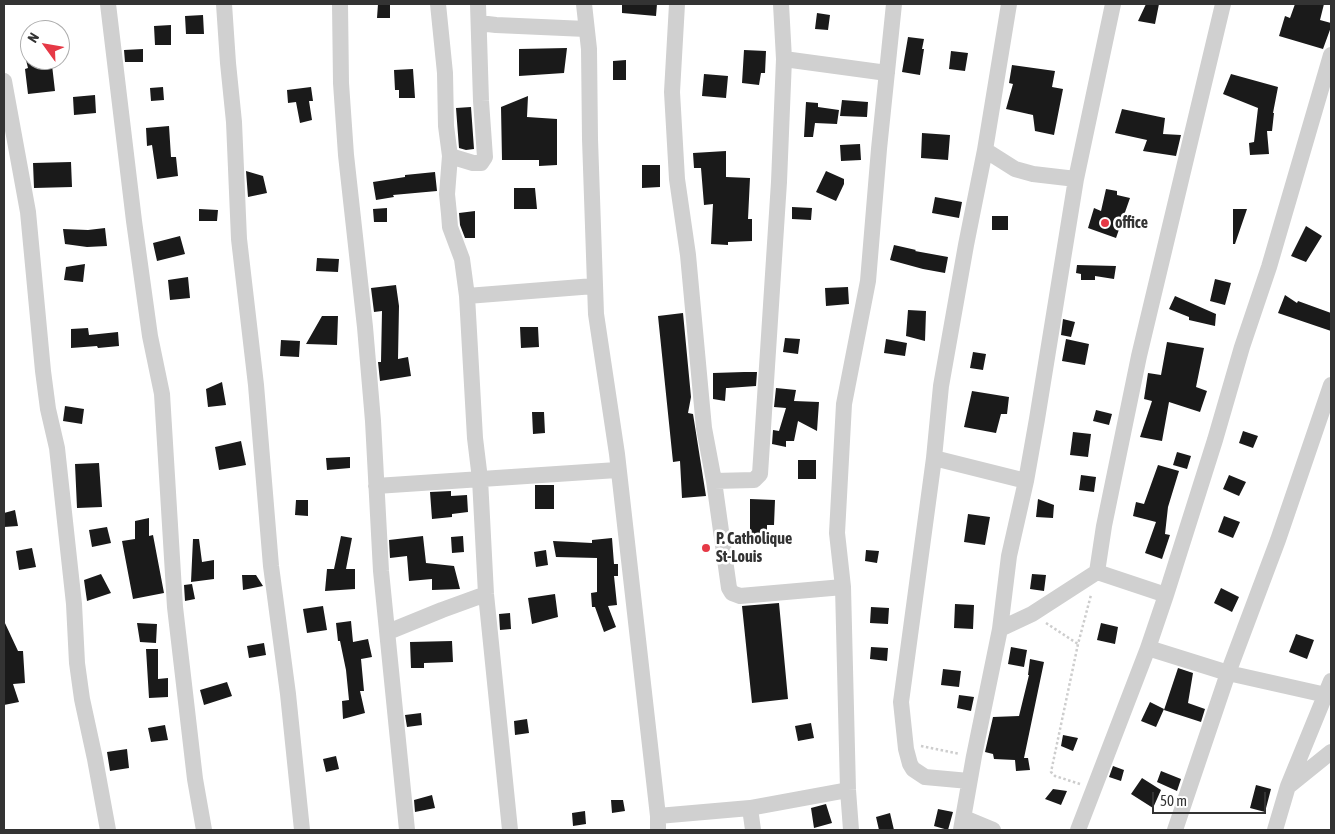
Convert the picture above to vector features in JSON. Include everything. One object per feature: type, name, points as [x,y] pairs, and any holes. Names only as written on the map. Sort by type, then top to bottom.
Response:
[{"type":"street","points":[[108,4],[134,221],[150,336],[162,394],[174,607],[195,779],[204,830]]},
{"type":"street","points":[[224,4],[234,122],[239,239],[256,385],[271,566],[288,694],[302,830]]},
{"type":"street","points":[[340,4],[341,83],[346,155],[365,326],[373,421],[381,572],[407,830]]},
{"type":"street","points":[[438,4],[445,73],[446,126],[450,156],[447,194],[450,227],[462,259],[467,296],[486,594],[510,830]]},
{"type":"street","points":[[450,156],[473,163],[481,163],[485,156],[478,4]]},
{"type":"street","points":[[584,4],[589,49],[596,314],[617,454],[617,470],[658,823],[848,790]]},
{"type":"street","points":[[677,4],[672,92],[677,179],[688,255],[704,428],[730,588],[732,593],[740,596],[843,586]]},
{"type":"street","points":[[714,481],[754,480],[760,474],[774,265],[784,59],[781,4]]},
{"type":"street","points":[[851,830],[848,790],[843,586],[837,533],[844,404],[868,281],[894,4]]},
{"type":"street","points":[[969,781],[925,777],[917,773],[910,764],[902,724],[901,702],[934,458],[941,386],[1010,4]]},
{"type":"street","points":[[993,830],[962,824],[1000,629],[1009,556],[1026,481],[1076,179],[1113,4]]},
{"type":"street","points":[[1000,629],[1032,614],[1097,572],[1104,526],[1139,356],[1223,4]]},
{"type":"street","points":[[479,23],[496,26],[586,29]]},
{"type":"street","points":[[1078,830],[1148,648],[1166,595],[1242,347],[1269,267],[1331,55]]},
{"type":"street","points":[[784,59],[887,73]]},
{"type":"street","points":[[4,81],[28,212],[43,371],[48,409],[58,458],[74,604],[77,663],[82,699],[108,830]]},
{"type":"street","points":[[985,150],[1015,169],[1033,174],[1076,179]]},
{"type":"street","points":[[467,296],[594,286]]},
{"type":"street","points":[[1175,830],[1228,673],[1278,540],[1331,384]]},
{"type":"street","points":[[934,458],[1026,481]]},
{"type":"street","points":[[376,486],[617,470]]},
{"type":"street","points":[[1097,572],[1166,595]]},
{"type":"street","points":[[388,632],[486,594]]},
{"type":"street","points":[[1148,648],[1228,673],[1328,688],[1288,786],[1275,830]]},
{"type":"street","points":[[1288,786],[1331,752]]},
{"type":"street","points":[[750,808],[753,830]]},
{"type":"path","points":[[1094,788],[1055,776],[1051,772],[1078,644],[1097,572]]},
{"type":"path","points":[[1032,614],[1078,644]]},
{"type":"path","points":[[917,745],[974,756]]},
{"type":"building","points":[[378,4],[390,4],[390,18],[377,18]]},
{"type":"building","points":[[622,4],[657,4],[656,16],[622,13]]},
{"type":"building","points":[[1146,4],[1159,4],[1155,24],[1138,21]]},
{"type":"building","points":[[1295,4],[1324,4],[1320,20],[1331,23],[1331,27],[1323,49],[1279,36],[1285,16],[1290,18]]},
{"type":"building","points":[[817,13],[830,15],[828,30],[815,29]]},
{"type":"building","points":[[203,15],[204,34],[186,34],[185,16]]},
{"type":"building","points":[[171,25],[171,45],[155,45],[154,26]]},
{"type":"building","points":[[908,37],[924,39],[920,75],[902,72]]},
{"type":"building","points":[[567,48],[564,73],[519,76],[519,49]]},
{"type":"building","points":[[143,49],[143,62],[125,62],[124,50]]},
{"type":"building","points":[[744,50],[766,51],[765,73],[761,73],[759,85],[742,83]]},
{"type":"building","points":[[951,51],[968,53],[965,71],[949,69]]},
{"type":"building","points":[[626,60],[626,80],[613,80],[613,61]]},
{"type":"building","points":[[1012,65],[1055,71],[1052,87],[1063,89],[1054,135],[1035,131],[1033,115],[1006,109],[1013,84],[1009,83]]},
{"type":"building","points":[[413,69],[415,98],[399,98],[399,90],[395,90],[394,70]]},
{"type":"building","points":[[25,70],[53,70],[55,91],[28,94]]},
{"type":"building","points":[[704,74],[728,76],[726,98],[702,96]]},
{"type":"building","points":[[1231,74],[1278,87],[1272,131],[1267,131],[1269,154],[1250,155],[1249,143],[1254,142],[1258,108],[1223,94]]},
{"type":"building","points":[[163,87],[164,100],[151,101],[150,88]]},
{"type":"building","points":[[311,87],[313,101],[309,101],[312,120],[300,123],[296,102],[288,103],[287,90]]},
{"type":"building","points":[[95,95],[96,113],[74,115],[73,97]]},
{"type":"building","points":[[528,96],[527,117],[557,119],[557,165],[539,166],[539,160],[502,160],[501,107]]},
{"type":"building","points":[[842,100],[868,102],[867,117],[840,116]]},
{"type":"building","points":[[806,102],[818,103],[818,107],[839,110],[837,124],[815,123],[813,137],[804,137]]},
{"type":"building","points":[[471,107],[474,149],[466,150],[459,148],[456,108]]},
{"type":"building","points":[[1122,109],[1165,118],[1163,134],[1181,135],[1176,156],[1143,151],[1147,140],[1115,133]]},
{"type":"building","points":[[169,126],[171,157],[176,157],[178,176],[157,179],[152,145],[147,146],[146,128]]},
{"type":"building","points":[[922,133],[950,135],[948,160],[921,158]]},
{"type":"building","points":[[860,144],[861,160],[841,161],[840,145]]},
{"type":"building","points":[[726,151],[726,177],[750,178],[748,219],[752,219],[752,241],[728,242],[728,245],[711,244],[713,204],[704,205],[701,168],[694,168],[693,153]]},
{"type":"building","points":[[71,162],[72,187],[34,188],[33,163]]},
{"type":"building","points":[[642,165],[660,165],[660,187],[642,188]]},
{"type":"building","points":[[246,171],[263,176],[267,193],[248,197]]},
{"type":"building","points":[[826,171],[844,179],[844,184],[836,201],[816,192]]},
{"type":"building","points":[[435,172],[437,191],[393,195],[394,197],[376,200],[373,182],[405,177],[405,175]]},
{"type":"building","points":[[514,188],[535,188],[537,209],[514,209]]},
{"type":"building","points":[[1106,189],[1117,191],[1117,195],[1130,198],[1116,238],[1088,228],[1094,208],[1101,211]]},
{"type":"building","points":[[935,197],[962,202],[959,218],[932,213]]},
{"type":"building","points":[[792,207],[812,208],[811,220],[792,219]]},
{"type":"building","points":[[387,208],[387,222],[374,222],[373,209]]},
{"type":"building","points":[[199,209],[218,210],[217,221],[199,221]]},
{"type":"building","points":[[1233,209],[1247,209],[1235,244],[1233,244]]},
{"type":"building","points":[[475,211],[475,238],[465,238],[460,225],[459,213]]},
{"type":"building","points":[[992,216],[1008,216],[1008,230],[992,230]]},
{"type":"building","points":[[1306,226],[1322,236],[1306,262],[1291,256]]},
{"type":"building","points":[[105,228],[107,246],[87,247],[65,244],[63,229],[88,230]]},
{"type":"building","points":[[180,236],[185,254],[157,261],[153,243]]},
{"type":"building","points":[[894,245],[948,257],[945,273],[890,260]]},
{"type":"building","points":[[317,258],[339,259],[338,272],[316,271]]},
{"type":"building","points":[[85,264],[83,282],[64,280],[66,267]]},
{"type":"building","points":[[1077,265],[1116,266],[1114,279],[1095,276],[1095,280],[1081,280],[1081,274],[1076,273]]},
{"type":"building","points":[[188,277],[190,298],[170,300],[168,280]]},
{"type":"building","points":[[1215,279],[1231,283],[1225,305],[1210,301]]},
{"type":"building","points":[[396,285],[399,306],[398,359],[408,357],[411,376],[380,381],[378,362],[381,362],[382,311],[374,312],[371,288]]},
{"type":"building","points":[[848,287],[849,304],[826,306],[825,288]]},
{"type":"building","points":[[1285,295],[1297,303],[1298,301],[1331,313],[1331,331],[1278,313]]},
{"type":"building","points":[[1175,296],[1216,314],[1215,326],[1189,320],[1189,317],[1169,309]]},
{"type":"building","points":[[908,310],[926,311],[925,341],[906,336]]},
{"type":"building","points":[[683,313],[691,397],[688,413],[693,414],[706,496],[682,498],[680,461],[673,462],[658,316]]},
{"type":"building","points":[[322,316],[338,316],[337,345],[306,344]]},
{"type":"building","points":[[1063,319],[1075,322],[1071,337],[1061,335]]},
{"type":"building","points":[[520,327],[538,327],[539,347],[521,348]]},
{"type":"building","points":[[88,328],[89,335],[118,332],[119,346],[71,348],[71,329]]},
{"type":"building","points":[[785,338],[800,339],[798,354],[783,352]]},
{"type":"building","points":[[886,339],[907,343],[905,356],[884,353]]},
{"type":"building","points":[[1066,339],[1089,344],[1085,365],[1062,361]]},
{"type":"building","points":[[281,340],[300,341],[299,357],[280,356]]},
{"type":"building","points":[[1167,342],[1204,348],[1196,387],[1207,391],[1200,412],[1169,402],[1162,441],[1140,437],[1152,401],[1144,399],[1148,373],[1161,375]]},
{"type":"building","points":[[973,352],[986,354],[983,370],[970,368]]},
{"type":"building","points":[[757,372],[756,386],[726,388],[725,401],[713,399],[713,373]]},
{"type":"building","points":[[222,382],[226,405],[208,407],[206,389]]},
{"type":"building","points":[[776,388],[796,390],[794,401],[819,402],[817,431],[798,421],[794,441],[786,441],[786,447],[772,444],[773,430],[779,431],[786,408],[774,407]]},
{"type":"building","points":[[972,391],[1009,397],[1007,414],[1001,414],[996,433],[964,427]]},
{"type":"building","points":[[65,406],[84,409],[82,424],[63,421]]},
{"type":"building","points":[[1096,410],[1112,414],[1109,425],[1093,421]]},
{"type":"building","points":[[532,412],[544,412],[545,433],[533,434]]},
{"type":"building","points":[[1243,431],[1258,436],[1253,448],[1239,443]]},
{"type":"building","points":[[1073,432],[1091,434],[1088,457],[1070,455]]},
{"type":"building","points":[[241,441],[246,465],[219,470],[215,447]]},
{"type":"building","points":[[1177,452],[1191,456],[1187,469],[1173,465]]},
{"type":"building","points":[[350,457],[350,468],[327,470],[326,458]]},
{"type":"building","points":[[798,460],[816,460],[816,479],[798,479]]},
{"type":"building","points":[[99,463],[102,507],[77,508],[75,464]]},
{"type":"building","points":[[1158,465],[1179,471],[1168,507],[1165,534],[1170,535],[1162,559],[1145,553],[1156,522],[1133,516],[1136,502],[1144,504]]},
{"type":"building","points":[[1081,475],[1096,477],[1094,492],[1079,490]]},
{"type":"building","points":[[1229,475],[1246,482],[1239,496],[1223,489]]},
{"type":"building","points":[[535,485],[554,485],[554,509],[535,509]]},
{"type":"building","points":[[451,491],[451,496],[467,495],[468,512],[452,514],[452,517],[432,519],[430,492]]},
{"type":"building","points":[[750,499],[775,500],[774,525],[767,525],[767,541],[750,541]]},
{"type":"building","points":[[1038,499],[1054,505],[1053,518],[1036,517]]},
{"type":"building","points":[[296,500],[308,500],[308,516],[295,515]]},
{"type":"building","points":[[15,510],[18,526],[4,527],[4,513]]},
{"type":"building","points":[[968,514],[990,517],[985,545],[964,542]]},
{"type":"building","points":[[1224,516],[1240,522],[1233,538],[1218,532]]},
{"type":"building","points":[[149,518],[149,536],[153,535],[164,593],[133,599],[122,541],[135,539],[135,521]]},
{"type":"building","points":[[107,527],[111,543],[92,547],[89,530]]},
{"type":"building","points":[[341,536],[352,538],[346,569],[355,569],[355,589],[325,591],[327,569],[334,569]]},
{"type":"building","points":[[423,536],[426,563],[454,566],[460,589],[432,590],[432,579],[409,581],[407,556],[390,558],[389,540]]},
{"type":"building","points":[[463,536],[464,552],[452,553],[451,537]]},
{"type":"building","points":[[612,538],[614,564],[618,564],[618,576],[614,576],[617,605],[608,606],[616,627],[604,632],[595,607],[592,607],[591,593],[597,592],[597,558],[556,557],[553,541],[592,543],[592,540]]},
{"type":"building","points":[[193,539],[199,539],[202,562],[214,560],[214,579],[191,582]]},
{"type":"building","points":[[32,548],[36,567],[19,570],[16,551]]},
{"type":"building","points":[[546,550],[548,565],[536,567],[534,552]]},
{"type":"building","points":[[866,550],[879,551],[877,563],[865,561]]},
{"type":"building","points":[[101,574],[111,593],[87,601],[84,580]]},
{"type":"building","points":[[1032,574],[1046,575],[1044,591],[1030,589]]},
{"type":"building","points":[[242,575],[256,575],[263,586],[243,590]]},
{"type":"building","points":[[192,584],[195,599],[185,601],[184,585]]},
{"type":"building","points":[[1221,588],[1239,597],[1232,612],[1214,603]]},
{"type":"building","points":[[555,594],[558,617],[532,624],[528,598]]},
{"type":"building","points":[[779,603],[788,699],[752,703],[742,606]]},
{"type":"building","points":[[955,604],[974,605],[973,629],[954,628]]},
{"type":"building","points":[[323,606],[327,630],[307,633],[303,609]]},
{"type":"building","points":[[871,607],[889,608],[888,624],[870,623]]},
{"type":"building","points":[[510,613],[511,629],[500,630],[499,614]]},
{"type":"building","points":[[4,621],[18,651],[23,651],[25,683],[13,684],[19,702],[4,705]]},
{"type":"building","points":[[351,621],[353,642],[368,639],[372,657],[361,659],[364,691],[360,691],[365,713],[343,719],[342,701],[349,700],[346,670],[340,641],[338,641],[336,623]]},
{"type":"building","points":[[137,623],[157,624],[156,643],[140,642]]},
{"type":"building","points":[[1101,623],[1118,627],[1115,644],[1097,640]]},
{"type":"building","points":[[1296,634],[1314,640],[1307,659],[1289,652]]},
{"type":"building","points":[[452,641],[453,662],[424,663],[424,668],[411,668],[410,642]]},
{"type":"building","points":[[264,643],[266,655],[249,658],[247,646]]},
{"type":"building","points":[[871,647],[888,648],[887,661],[870,659]]},
{"type":"building","points":[[1011,647],[1027,650],[1024,667],[1008,664]]},
{"type":"building","points":[[146,649],[158,649],[158,679],[168,678],[168,697],[149,698]]},
{"type":"building","points":[[1030,659],[1044,662],[1024,758],[1028,758],[1030,770],[1016,771],[1015,760],[994,759],[993,754],[985,752],[993,717],[1019,716],[1029,675]]},
{"type":"building","points":[[1178,668],[1193,673],[1188,703],[1205,709],[1201,722],[1164,710]]},
{"type":"building","points":[[943,669],[961,671],[959,687],[941,685]]},
{"type":"building","points":[[227,682],[232,696],[204,705],[200,690]]},
{"type":"building","points":[[959,695],[974,697],[971,711],[957,708]]},
{"type":"building","points":[[1150,702],[1164,709],[1156,727],[1141,721]]},
{"type":"building","points":[[421,713],[422,725],[407,727],[405,715]]},
{"type":"building","points":[[527,719],[529,733],[515,735],[514,721]]},
{"type":"building","points":[[811,723],[814,738],[798,741],[795,726]]},
{"type":"building","points":[[165,725],[168,740],[151,742],[148,728]]},
{"type":"building","points":[[1063,735],[1078,738],[1073,751],[1061,746]]},
{"type":"building","points":[[127,749],[129,768],[110,771],[107,752]]},
{"type":"building","points":[[336,756],[339,769],[326,772],[323,759]]},
{"type":"building","points":[[1113,766],[1124,770],[1121,781],[1109,777]]},
{"type":"building","points":[[1161,771],[1181,779],[1177,791],[1157,782]]},
{"type":"building","points":[[1142,778],[1161,790],[1153,808],[1131,794]]},
{"type":"building","points":[[1256,785],[1271,789],[1265,812],[1250,808]]},
{"type":"building","points":[[1053,789],[1067,791],[1061,805],[1045,799]]},
{"type":"building","points":[[432,795],[435,808],[415,812],[414,800]]},
{"type":"building","points":[[611,800],[623,800],[625,811],[612,813]]},
{"type":"building","points":[[826,804],[832,823],[814,828],[811,808]]},
{"type":"building","points":[[938,809],[953,812],[948,830],[934,826]]},
{"type":"building","points":[[585,811],[586,824],[573,826],[572,813]]},
{"type":"building","points":[[890,813],[894,830],[879,830],[876,817]]},
{"type":"place","name":"office","points":[[1105,223]]},
{"type":"place","name":"P. Catholique St-Louis","points":[[706,548]]}]
